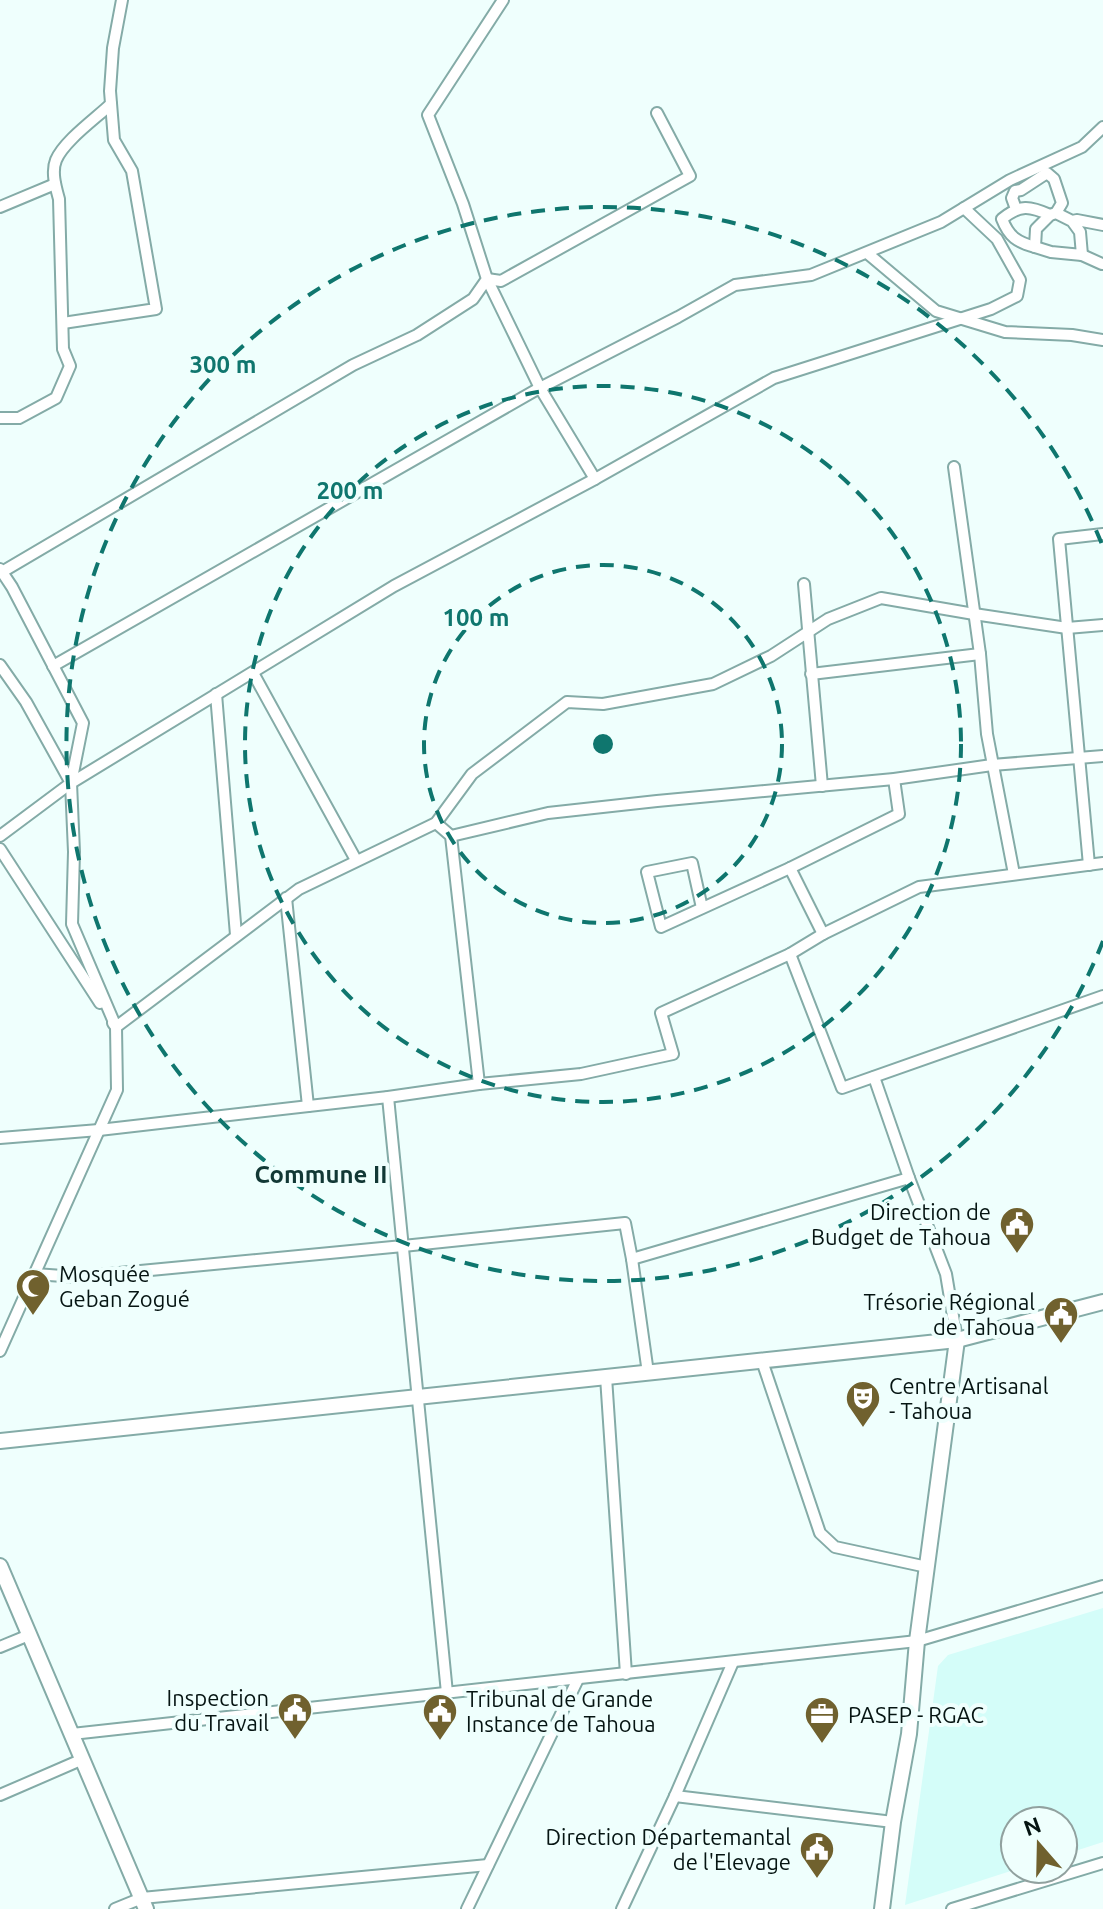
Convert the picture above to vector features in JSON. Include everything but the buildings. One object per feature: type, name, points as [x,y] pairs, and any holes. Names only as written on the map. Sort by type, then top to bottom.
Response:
[{"type":"street","points":[[63,323],[156,309],[132,171],[114,140],[110,91],[113,48],[122,0]]},
{"type":"street","points":[[503,0],[428,115],[463,204],[487,279],[540,388],[595,479]]},
{"type":"street","points":[[0,418],[19,418],[56,398],[70,366],[63,349],[59,199],[54,163],[66,144],[111,104]]},
{"type":"street","points":[[487,279],[501,281],[690,176],[657,113]]},
{"type":"street","points":[[1016,209],[1012,198],[1015,191],[1041,179],[1103,127]]},
{"type":"street","points":[[53,666],[540,388],[735,285],[811,275],[867,253],[941,222],[1010,180],[1082,147]]},
{"type":"street","points":[[1035,247],[1036,229],[1062,203],[1054,179],[1047,173]]},
{"type":"street","points":[[0,207],[55,184]]},
{"type":"street","points":[[0,836],[71,783],[394,586],[595,479],[774,378],[962,319],[1017,296],[1020,280],[997,239],[964,208]]},
{"type":"street","points":[[1103,225],[1072,221],[1036,208],[1016,209],[1002,219],[1008,233],[1023,244],[1051,252],[1082,255],[1103,263]]},
{"type":"street","points":[[1072,221],[1080,232],[1082,255]]},
{"type":"street","points":[[867,253],[936,311],[1005,332],[1072,335],[1103,340]]},
{"type":"street","points":[[0,1351],[117,1090],[116,1027],[72,924],[74,852],[71,783],[83,723],[1,571],[353,365],[417,335],[473,299],[487,279]]},
{"type":"street","points":[[954,467],[980,654],[987,734],[1014,874]]},
{"type":"street","points":[[1089,865],[1059,539],[1103,534]]},
{"type":"street","points":[[804,584],[822,786]]},
{"type":"street","points":[[116,1027],[299,889],[436,823],[472,774],[567,702],[603,704],[713,684],[771,656],[828,619],[881,598],[1067,628],[1103,625]]},
{"type":"street","points":[[811,674],[980,654]]},
{"type":"street","points":[[0,665],[26,702],[71,783]]},
{"type":"street","points":[[253,673],[356,860]]},
{"type":"street","points":[[216,694],[236,935]]},
{"type":"street","points":[[451,836],[548,813],[1103,756]]},
{"type":"street","points":[[702,908],[692,863],[647,872],[661,927],[790,868],[899,814],[894,779]]},
{"type":"street","points":[[436,823],[451,836],[479,1084]]},
{"type":"street","points":[[0,849],[116,1027]]},
{"type":"street","points":[[0,1138],[99,1130],[581,1074],[673,1054],[661,1013],[790,954],[823,934],[919,887],[1103,863]]},
{"type":"street","points":[[790,868],[823,934]]},
{"type":"street","points":[[286,898],[308,1106]]},
{"type":"street","points":[[790,954],[842,1088],[1103,996]]},
{"type":"street","points":[[874,1077],[946,1274],[957,1340],[917,1641],[909,1734],[882,1909]]},
{"type":"street","points":[[388,1097],[447,1693]]},
{"type":"street","points":[[632,1259],[909,1178]]},
{"type":"street","points":[[35,1274],[77,1277],[625,1223],[648,1373]]},
{"type":"street","points":[[0,1441],[957,1340],[1103,1302]]},
{"type":"street","points":[[762,1361],[820,1533],[835,1547],[927,1567]]},
{"type":"street","points":[[606,1377],[626,1674]]},
{"type":"street","points":[[0,1566],[144,1904]]},
{"type":"street","points":[[72,1734],[917,1641],[1103,1586]]},
{"type":"street","points":[[0,1647],[29,1635]]},
{"type":"street","points":[[622,1909],[733,1662]]},
{"type":"street","points":[[467,1909],[578,1679]]},
{"type":"street","points":[[0,1795],[83,1759]]},
{"type":"street","points":[[675,1796],[893,1822]]},
{"type":"street","points":[[952,1909],[1103,1863]]},
{"type":"street","points":[[115,1909],[488,1865]]},
{"type":"shaded area","points":[[1103,1608],[1103,1842],[1079,1850],[1079,1805],[999,1805],[999,1875],[905,1905],[938,1666],[948,1655]]},
{"type":"place","name":"Direction de Budget de Tahoua","points":[[1017,1255]]},
{"type":"place","name":"Mosquée Geban Zogué","points":[[33,1317]]},
{"type":"place","name":"Trésorie Régional de Tahoua","points":[[1061,1345]]},
{"type":"place","name":"Centre Artisanal - Tahoua","points":[[863,1429]]},
{"type":"place","name":"Inspection du Travail","points":[[295,1741]]},
{"type":"place","name":"Tribunal de Grande Instance de Tahoua","points":[[440,1742]]},
{"type":"place","name":"PASEP - RGAC","points":[[822,1745]]},
{"type":"place","name":"Direction Départemantal de l'Elevage","points":[[817,1880]]},
{"type":"district","name":"Commune II","points":[[321,1174]]}]
